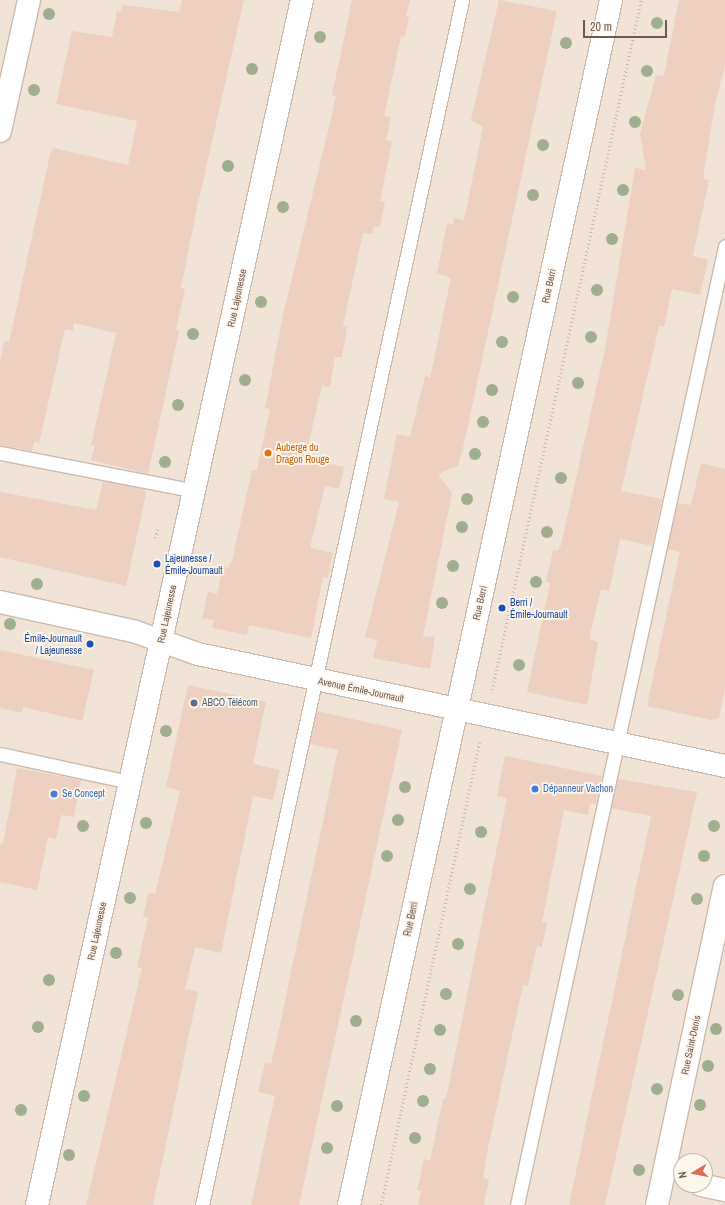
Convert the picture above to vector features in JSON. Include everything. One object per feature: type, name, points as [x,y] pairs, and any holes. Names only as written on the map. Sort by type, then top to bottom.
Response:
[{"type":"main road","points":[[0,131],[29,0]]},
{"type":"main road","name":"Rue Lajeunesse","points":[[37,1205],[302,0]]},
{"type":"main road","name":"Rue Berri","points":[[350,1205],[611,0]]},
{"type":"main road","name":"Avenue Émile-Journault","points":[[0,602],[161,641],[198,654],[725,766]]},
{"type":"main road","name":"Rue Saint-Denis","points":[[656,1205],[672,1178],[725,886]]},
{"type":"main road","points":[[713,1188],[725,1190]]},
{"type":"lane","points":[[202,1205],[462,0]]},
{"type":"lane","points":[[517,1205],[725,246]]},
{"type":"lane","points":[[0,453],[195,491]]},
{"type":"lane","points":[[0,754],[130,782]]},
{"type":"path","points":[[492,688],[642,0]]},
{"type":"path","points":[[381,1205],[479,745]]},
{"type":"shaded area","points":[[0,0],[725,0],[725,1205],[0,1205]]},
{"type":"building","points":[[182,0],[244,0],[196,212],[181,288],[185,289],[176,330],[179,331],[148,474],[91,460],[95,445],[91,445],[116,333],[74,323],[73,331],[65,329],[39,443],[34,441],[32,451],[0,445],[0,362],[4,341],[9,342],[50,155],[53,148],[128,165],[137,121],[56,104],[72,31],[112,37],[117,11],[121,12],[123,5],[179,12]]},
{"type":"building","points":[[352,0],[410,0],[406,16],[409,16],[405,37],[401,36],[384,116],[391,117],[386,140],[392,141],[380,201],[385,202],[380,227],[374,226],[372,234],[363,233],[343,326],[347,327],[342,357],[335,357],[330,387],[322,386],[305,458],[344,467],[339,489],[325,486],[310,548],[333,553],[328,578],[323,577],[311,638],[249,625],[247,635],[212,628],[214,620],[202,618],[208,592],[217,594],[223,566],[228,568],[232,561],[252,470],[257,470],[270,409],[265,408],[283,315],[336,96],[332,95]]},
{"type":"building","points":[[499,0],[557,11],[463,448],[458,466],[438,474],[452,493],[423,636],[435,637],[430,669],[373,658],[377,640],[365,637],[399,502],[384,499],[397,434],[410,437],[425,376],[430,378],[451,278],[437,273],[447,223],[453,225],[454,218],[464,220],[483,127],[471,120]]},
{"type":"building","points":[[679,0],[725,0],[725,65],[715,103],[704,172],[704,179],[709,180],[693,256],[708,260],[700,295],[672,289],[664,327],[659,326],[621,491],[662,499],[652,546],[620,539],[609,591],[601,589],[589,639],[598,642],[587,705],[527,692],[550,583],[546,582],[553,550],[558,551],[561,545],[605,349],[635,168],[646,170],[640,134],[656,75],[664,76]]},
{"type":"building","points":[[701,463],[725,469],[725,687],[719,718],[711,720],[647,706],[680,552],[667,549],[678,503],[691,505]]},
{"type":"building","points":[[103,481],[144,489],[146,494],[126,586],[0,557],[0,492],[96,510]]},
{"type":"building","points":[[0,650],[94,670],[82,721],[23,707],[22,713],[0,708]]},
{"type":"building","points":[[188,685],[266,702],[253,764],[280,770],[273,800],[253,796],[221,953],[195,947],[185,989],[198,992],[153,1205],[86,1205],[142,968],[137,967],[148,918],[143,917],[148,893],[155,894],[180,791],[166,787]]},
{"type":"building","points":[[317,711],[402,730],[299,1205],[251,1205],[275,1096],[258,1092],[265,1063],[271,1064],[338,750],[310,744]]},
{"type":"building","points":[[505,756],[602,776],[596,804],[590,803],[588,815],[564,810],[542,922],[547,923],[542,947],[537,945],[528,986],[523,985],[488,1148],[483,1178],[489,1180],[484,1205],[418,1205],[421,1191],[417,1190],[424,1159],[430,1161],[443,1099],[446,1099],[507,798],[497,796]]},
{"type":"building","points":[[17,768],[81,780],[74,817],[61,815],[56,839],[48,837],[37,890],[0,882],[0,844],[3,844]]},
{"type":"building","points":[[618,779],[697,792],[605,1205],[569,1205],[651,816],[611,808]]},
{"type":"place","name":"Auberge du Dragon Rouge","points":[[268,453]]},
{"type":"place","name":"Lajeunesse / Émile-Journault","points":[[157,564]]},
{"type":"place","name":"Berri / Émile-Journault","points":[[502,608]]},
{"type":"place","name":"Émile-Journault / Lajeunesse","points":[[90,644]]},
{"type":"place","name":"ABCO Télécom","points":[[194,703]]},
{"type":"place","name":"Dépanneur Vachon","points":[[535,789]]},
{"type":"place","name":"Se Concept","points":[[54,794]]}]
